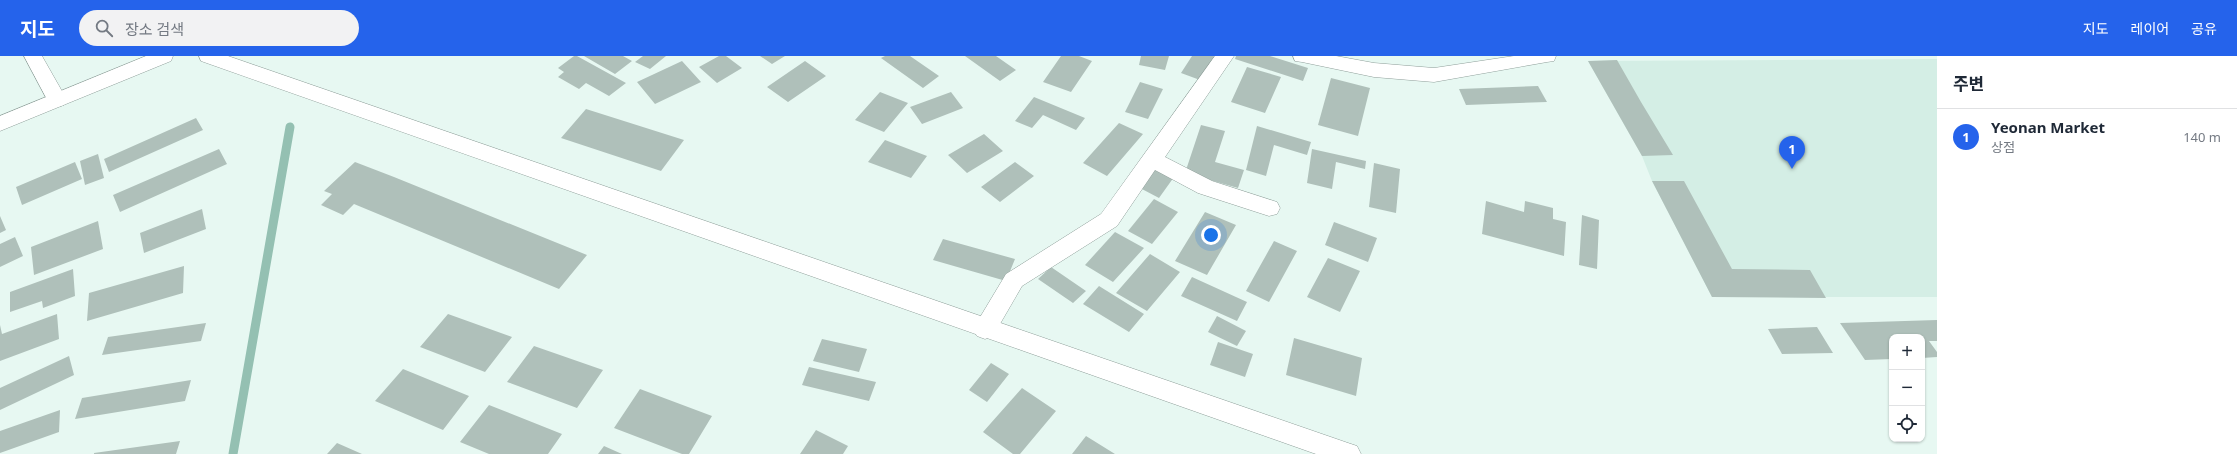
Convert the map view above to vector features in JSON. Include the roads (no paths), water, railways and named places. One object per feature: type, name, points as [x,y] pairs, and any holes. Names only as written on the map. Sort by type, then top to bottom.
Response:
[{"type":"main road","points":[[33,56],[57,100]]},
{"type":"main road","points":[[0,124],[164,56]]},
{"type":"main road","points":[[208,56],[985,329],[1348,454]]},
{"type":"main road","points":[[985,329],[1014,280],[1109,220],[1153,160],[1225,56]]},
{"type":"main road","points":[[1302,56],[1374,70],[1434,75],[1496,66],[1548,56]]},
{"type":"main road","points":[[1153,160],[1205,187],[1269,208]]},
{"type":"waterway","points":[[233,454],[290,127]]},
{"type":"place","name":"Yeonan Market","points":[[1792,169]]}]
